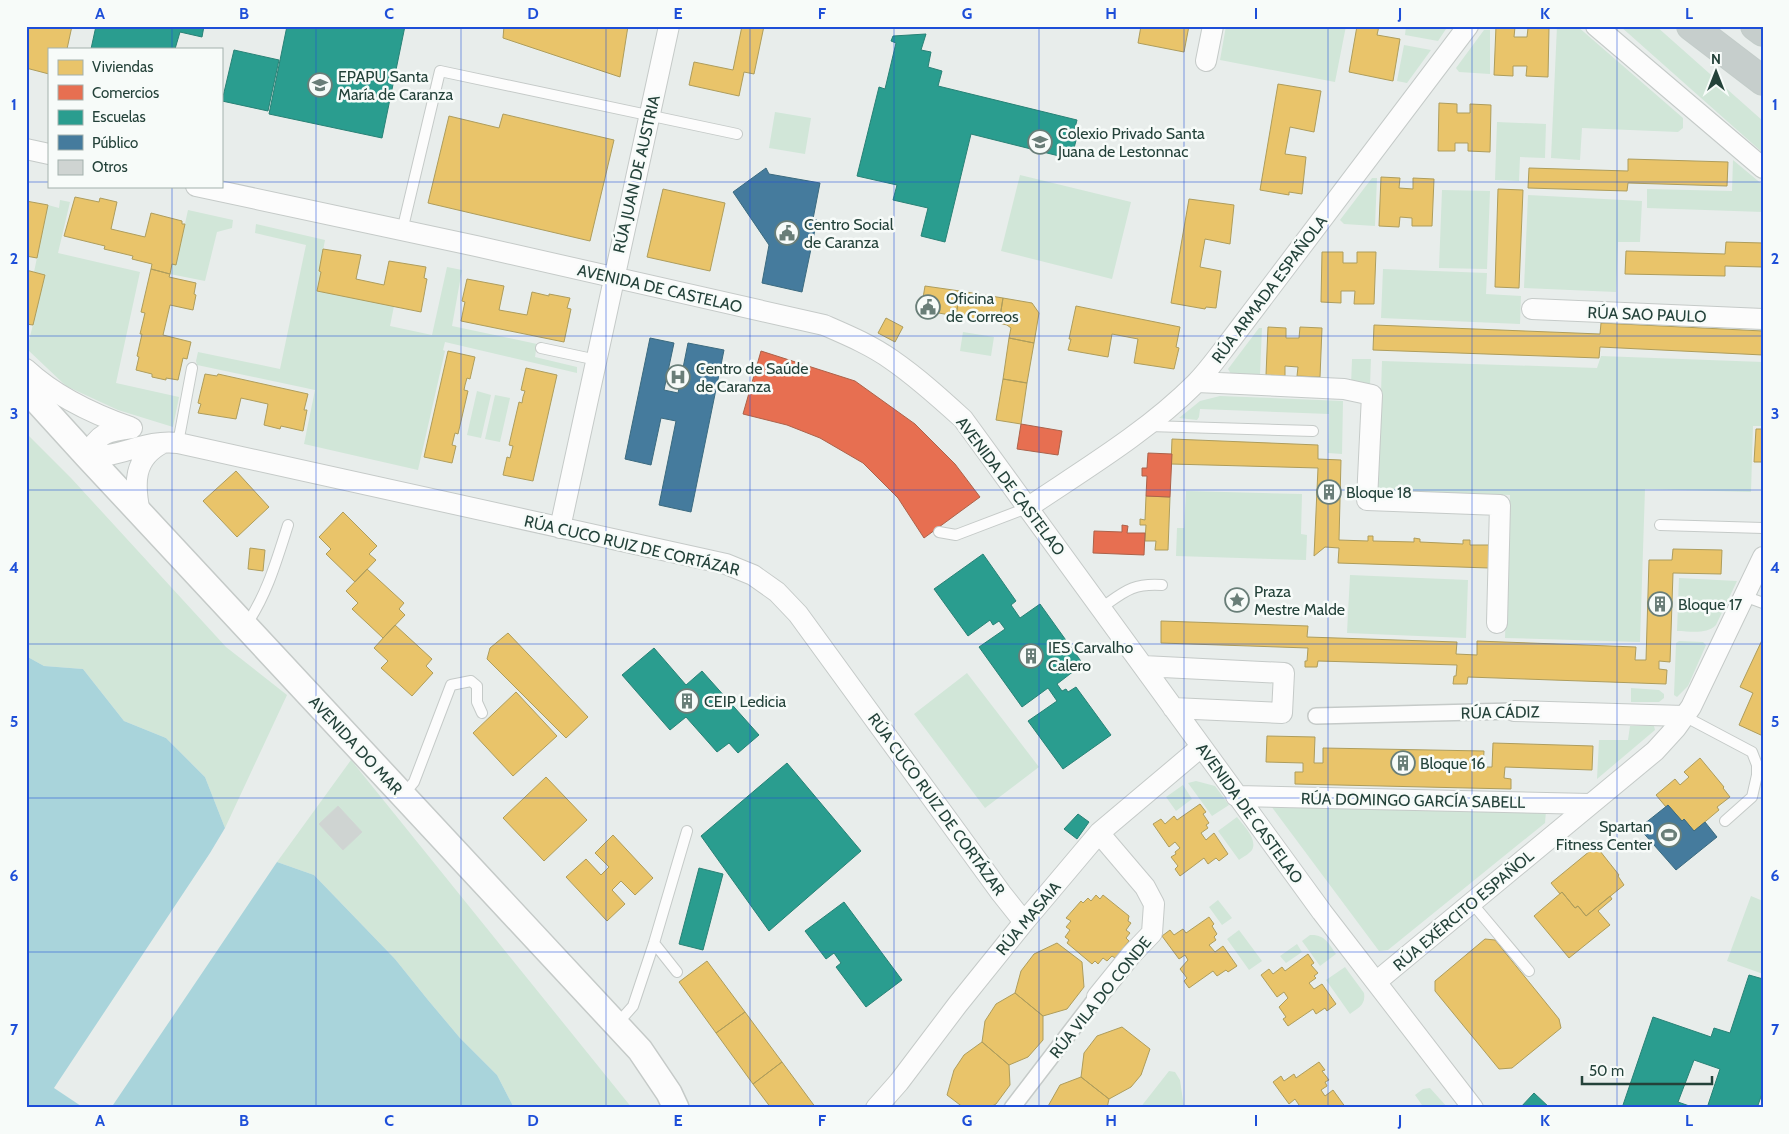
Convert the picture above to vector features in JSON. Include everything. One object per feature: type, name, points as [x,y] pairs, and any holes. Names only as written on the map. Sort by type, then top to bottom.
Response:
[{"type":"highway","points":[[1691,26],[1763,82]]},
{"type":"highway","points":[[1755,26],[1763,32]]},
{"type":"highway","points":[[1721,48],[1763,95]]},
{"type":"street","name":"RÚA JUAN DE AUSTRIA","points":[[560,528],[669,26]]},
{"type":"street","points":[[1206,61],[1213,26]]},
{"type":"street","name":"RÚA ARMADA ESPAÑOLA","points":[[1027,508],[1092,465],[1160,416],[1197,382],[1233,338],[1468,26]]},
{"type":"street","points":[[1596,26],[1763,168]]},
{"type":"street","points":[[26,149],[48,154]]},
{"type":"street","name":"AVENIDA DE CASTELAO","points":[[205,188],[402,230],[824,325],[857,340],[891,359],[923,382],[963,419],[1322,912],[1474,1108]]},
{"type":"street","name":"RÚA SAO PAULO","points":[[1532,309],[1763,319]]},
{"type":"street","points":[[26,369],[60,395],[87,410],[172,442]]},
{"type":"street","points":[[1197,382],[1344,389],[1372,395],[1367,500],[1500,505],[1496,623]]},
{"type":"street","name":"AVENIDA DO MAR","points":[[26,389],[86,456],[640,1050],[670,1093],[676,1108]]},
{"type":"street","points":[[132,428],[104,433],[94,442],[86,456],[109,456],[145,444],[172,442]]},
{"type":"street","points":[[140,513],[136,495],[136,480],[139,466],[147,453],[172,442]]},
{"type":"street","name":"RÚA CUCO RUIZ DE CORTÁZAR","points":[[172,442],[726,564],[753,575],[777,592],[798,614],[1024,922]]},
{"type":"street","name":"RÚA EXÉRCITO ESPAÑOL","points":[[1376,982],[1655,751],[1676,728],[1691,707],[1763,557]]},
{"type":"street","points":[[1143,666],[1284,673],[1282,713],[1173,708]]},
{"type":"street","name":"RÚA CÁDIZ","points":[[1316,716],[1514,711],[1684,716]]},
{"type":"street","name":"RÚA MASAIA","points":[[876,1108],[899,1082],[958,1004],[1024,922],[1099,833],[1201,747]]},
{"type":"street","name":"RÚA DOMINGO GARCÍA SABELL","points":[[1236,796],[1590,804]]},
{"type":"street","name":"RÚA VILA DO CONDE","points":[[1012,1108],[1097,997],[1131,955],[1152,933],[1154,904],[1145,887],[1099,833]]},
{"type":"lane","points":[[402,230],[440,71],[737,134]]},
{"type":"lane","points":[[541,348],[597,360]]},
{"type":"lane","points":[[172,442],[192,368]]},
{"type":"lane","points":[[1146,426],[1313,431]]},
{"type":"lane","points":[[939,532],[956,535],[1027,508]]},
{"type":"lane","points":[[245,626],[254,614],[269,582],[288,525]]},
{"type":"lane","points":[[1660,525],[1763,528]]},
{"type":"lane","points":[[1101,608],[1131,587],[1144,584],[1162,585]]},
{"type":"lane","points":[[1744,596],[1763,603]]},
{"type":"lane","points":[[403,795],[414,782],[451,685],[471,681],[477,686],[477,702],[482,713]]},
{"type":"lane","points":[[1684,716],[1752,752],[1757,765],[1757,775],[1752,797],[1726,821]]},
{"type":"lane","points":[[617,1025],[633,1006],[687,831]]},
{"type":"lane","points":[[1472,902],[1529,971]]},
{"type":"lane","points":[[654,943],[677,972]]},
{"type":"green space","points":[[1226,26],[1346,26],[1335,82],[1220,60]]},
{"type":"green space","points":[[1406,26],[1448,26],[1438,41],[1405,35]]},
{"type":"green space","points":[[1557,26],[1577,26],[1683,118],[1683,128],[1678,132],[1582,128],[1580,160],[1551,158]]},
{"type":"green space","points":[[1620,26],[1656,26],[1763,121],[1763,153]]},
{"type":"green space","points":[[1484,30],[1490,30],[1490,74],[1459,72],[1456,68]]},
{"type":"green space","points":[[1404,45],[1431,50],[1407,83],[1397,81]]},
{"type":"green space","points":[[775,112],[811,118],[805,154],[769,148]]},
{"type":"green space","points":[[1497,122],[1546,124],[1545,158],[1520,157],[1519,181],[1495,180]]},
{"type":"green space","points":[[1733,160],[1763,185],[1763,212],[1647,208],[1647,189],[1732,191]]},
{"type":"green space","points":[[1020,175],[1131,202],[1112,279],[1001,251]]},
{"type":"green space","points":[[1372,178],[1377,178],[1375,226],[1344,224],[1340,220]]},
{"type":"green space","points":[[1442,190],[1490,191],[1487,269],[1439,268]]},
{"type":"green space","points":[[1528,195],[1642,201],[1640,242],[1618,242],[1616,292],[1524,288]]},
{"type":"green space","points":[[60,200],[70,202],[58,253],[140,272],[116,383],[179,397],[173,427],[118,410],[66,386],[27,349],[45,275],[34,272],[48,205],[59,208]]},
{"type":"green space","points":[[188,210],[233,220],[232,228],[217,232],[205,281],[170,274],[172,264],[176,264]]},
{"type":"green space","points":[[256,224],[325,240],[317,291],[394,306],[390,326],[432,335],[447,267],[462,270],[452,326],[537,344],[535,357],[577,367],[577,373],[445,342],[443,350],[445,351],[418,470],[304,444],[315,390],[197,365],[196,361],[198,352],[280,369],[306,245],[255,233]]},
{"type":"green space","points":[[1383,269],[1487,273],[1486,294],[1521,296],[1520,324],[1381,318]]},
{"type":"green space","points":[[1259,328],[1262,328],[1260,374],[1231,374],[1228,369]]},
{"type":"green space","points":[[963,332],[994,337],[991,356],[960,351]]},
{"type":"green space","points":[[1601,356],[1763,362],[1763,426],[1753,426],[1751,492],[1645,489],[1640,642],[1505,638],[1510,495],[1378,491],[1382,361],[1597,368]]},
{"type":"green space","points":[[1352,359],[1371,359],[1370,386],[1351,385]]},
{"type":"green space","points":[[477,391],[491,395],[481,438],[467,435]]},
{"type":"green space","points":[[495,395],[510,398],[500,442],[485,439]]},
{"type":"green space","points":[[1220,396],[1343,401],[1342,454],[1328,453],[1329,414],[1200,409],[1197,420],[1179,418],[1200,401]]},
{"type":"green space","points":[[26,433],[71,478],[226,647],[287,695],[225,828],[205,777],[166,738],[124,721],[83,669],[44,666],[26,656]]},
{"type":"green space","points":[[1186,491],[1302,494],[1301,534],[1307,535],[1306,560],[1176,556],[1177,528],[1184,528]]},
{"type":"green space","points":[[1350,575],[1468,580],[1466,638],[1347,633]]},
{"type":"green space","points":[[1679,578],[1737,581],[1716,625],[1712,628],[1698,632],[1677,631]]},
{"type":"green space","points":[[1679,641],[1703,642],[1706,645],[1688,686],[1677,697],[1674,695],[1676,643]]},
{"type":"green space","points":[[967,673],[1039,767],[985,808],[914,714]]},
{"type":"green space","points":[[1631,688],[1659,690],[1664,694],[1664,698],[1659,702],[1631,702]]},
{"type":"green space","points":[[1630,726],[1654,726],[1655,730],[1597,779],[1599,740],[1628,740]]},
{"type":"green space","points":[[351,760],[632,1108],[514,1108],[497,1075],[460,1038],[395,959],[314,875],[277,862]]},
{"type":"green space","points":[[1196,781],[1215,786],[1229,805],[1212,816],[1188,783]]},
{"type":"green space","points":[[1183,785],[1192,799],[1176,811],[1166,797]]},
{"type":"green space","points":[[1271,806],[1546,811],[1545,823],[1388,950],[1379,951]]},
{"type":"green space","points":[[1237,817],[1249,832],[1253,841],[1252,850],[1239,860],[1218,831]]},
{"type":"green space","points":[[1751,896],[1763,901],[1763,974],[1727,961]]},
{"type":"green space","points":[[1218,900],[1232,918],[1222,925],[1209,907]]},
{"type":"green space","points":[[1239,930],[1262,961],[1249,970],[1227,939]]},
{"type":"green space","points":[[1310,935],[1323,938],[1329,943],[1336,954],[1320,966],[1302,941]]},
{"type":"green space","points":[[1297,944],[1302,952],[1286,963],[1280,956]]},
{"type":"green space","points":[[1345,967],[1364,993],[1363,1003],[1350,1014],[1326,980]]},
{"type":"green space","points":[[1169,1071],[1175,1072],[1180,1080],[1184,1108],[1140,1108]]},
{"type":"green space","points":[[1430,1088],[1448,1108],[1424,1108],[1415,1095],[1423,1089]]},
{"type":"water","points":[[26,656],[44,666],[83,669],[124,721],[166,738],[205,777],[225,828],[54,1088],[84,1108],[26,1108]]},
{"type":"water","points":[[277,862],[314,875],[395,959],[460,1038],[497,1075],[514,1108],[111,1108]]},
{"type":"building: Viviendas","points":[[26,26],[72,26],[67,48],[48,48],[48,74],[26,68]]},
{"type":"building: Viviendas","points":[[504,26],[628,26],[620,77],[503,38]]},
{"type":"building: Viviendas","points":[[742,26],[764,26],[754,74],[744,72],[739,96],[689,85],[694,62],[733,70]]},
{"type":"building: Viviendas","points":[[1141,26],[1189,26],[1184,52],[1138,43]]},
{"type":"building: Viviendas","points":[[1357,26],[1379,26],[1377,35],[1400,39],[1393,81],[1349,72]]},
{"type":"building: Viviendas","points":[[1496,26],[1515,27],[1514,37],[1527,37],[1528,28],[1549,28],[1548,77],[1526,76],[1527,66],[1513,66],[1513,76],[1494,75]]},
{"type":"building: Viviendas","points":[[1278,84],[1321,91],[1314,132],[1290,127],[1285,154],[1306,157],[1302,194],[1289,192],[1289,195],[1260,190]]},
{"type":"building: Viviendas","points":[[1439,103],[1457,104],[1457,113],[1470,113],[1470,104],[1491,105],[1490,152],[1468,151],[1468,143],[1455,143],[1455,151],[1438,151]]},
{"type":"building: Viviendas","points":[[503,114],[614,140],[590,241],[428,203],[449,116],[499,128]]},
{"type":"building: Viviendas","points":[[1628,159],[1728,162],[1727,186],[1628,183],[1627,191],[1528,188],[1529,168],[1628,171]]},
{"type":"building: Viviendas","points":[[1381,177],[1400,178],[1399,188],[1413,189],[1413,178],[1434,179],[1432,226],[1412,226],[1412,218],[1400,217],[1399,227],[1379,226]]},
{"type":"building: Viviendas","points":[[663,189],[725,203],[710,271],[647,257]]},
{"type":"building: Viviendas","points":[[1498,189],[1523,190],[1519,288],[1495,287]]},
{"type":"building: Viviendas","points":[[75,197],[99,202],[100,198],[117,202],[111,229],[145,237],[151,213],[182,221],[182,224],[185,224],[176,265],[172,264],[170,274],[151,269],[152,264],[132,259],[133,256],[104,249],[105,246],[64,236]]},
{"type":"building: Viviendas","points":[[1189,199],[1234,205],[1230,244],[1205,239],[1200,267],[1221,271],[1216,308],[1206,307],[1205,309],[1171,303]]},
{"type":"building: Viviendas","points":[[26,201],[48,205],[37,258],[26,256]]},
{"type":"building: Viviendas","points":[[1726,242],[1763,243],[1763,267],[1725,266],[1725,276],[1625,274],[1626,251],[1725,254]]},
{"type":"building: Viviendas","points":[[323,249],[361,255],[356,279],[384,285],[389,261],[426,267],[424,278],[427,279],[421,312],[317,291]]},
{"type":"building: Viviendas","points":[[1322,252],[1343,252],[1343,263],[1357,263],[1357,252],[1376,252],[1374,304],[1354,304],[1355,291],[1341,291],[1341,303],[1321,302]]},
{"type":"building: Viviendas","points":[[151,269],[170,274],[169,277],[196,283],[193,310],[170,305],[163,335],[191,342],[187,359],[183,358],[178,380],[152,377],[152,374],[136,370],[142,334],[140,334],[145,313],[141,312]]},
{"type":"building: Viviendas","points":[[26,270],[45,275],[33,325],[26,324]]},
{"type":"building: Viviendas","points":[[467,279],[504,286],[499,310],[527,315],[532,292],[570,298],[567,308],[571,309],[564,342],[461,321],[465,302],[462,301]]},
{"type":"building: Viviendas","points":[[925,286],[960,291],[956,316],[921,310]]},
{"type":"building: Viviendas","points":[[960,291],[1003,298],[999,323],[956,316]]},
{"type":"building: Viviendas","points":[[1003,298],[1032,303],[1039,313],[1034,343],[1009,338],[1011,328],[999,323]]},
{"type":"building: Viviendas","points":[[1076,306],[1180,327],[1176,347],[1179,348],[1174,369],[1134,363],[1138,339],[1112,334],[1108,357],[1068,350]]},
{"type":"building: Viviendas","points":[[886,318],[903,327],[895,342],[878,333]]},
{"type":"building: Viviendas","points":[[1601,323],[1763,331],[1763,355],[1600,347],[1599,358],[1373,350],[1374,325],[1600,334]]},
{"type":"building: Viviendas","points":[[1268,327],[1286,328],[1286,338],[1299,338],[1300,327],[1322,328],[1320,377],[1297,376],[1298,367],[1285,366],[1285,376],[1266,375]]},
{"type":"building: Viviendas","points":[[1009,338],[1034,343],[1027,383],[1003,379]]},
{"type":"building: Viviendas","points":[[448,351],[475,357],[470,379],[467,378],[465,385],[464,390],[468,391],[458,434],[455,433],[452,445],[456,446],[452,463],[424,457]]},
{"type":"building: Viviendas","points":[[526,368],[557,375],[533,481],[503,475],[507,457],[510,458],[513,446],[509,445],[519,402],[522,403],[525,391],[521,390]]},
{"type":"building: Viviendas","points":[[205,374],[217,376],[218,374],[308,394],[304,410],[307,410],[303,431],[281,426],[280,429],[264,425],[268,404],[241,398],[236,419],[198,413],[201,404],[198,403]]},
{"type":"building: Viviendas","points":[[1003,379],[1027,383],[1021,424],[996,420]]},
{"type":"building: Viviendas","points":[[1756,429],[1763,429],[1763,462],[1754,462]]},
{"type":"building: Viviendas","name":"Bloque 18","points":[[1172,439],[1318,445],[1318,459],[1341,460],[1339,540],[1368,541],[1368,536],[1373,536],[1373,541],[1414,542],[1414,538],[1420,539],[1420,542],[1463,544],[1463,540],[1470,540],[1470,545],[1490,545],[1489,568],[1338,563],[1339,548],[1325,547],[1314,556],[1318,468],[1171,464]]},
{"type":"building: Viviendas","points":[[236,471],[269,507],[237,537],[203,501]]},
{"type":"building: Viviendas","points":[[1146,496],[1170,497],[1168,550],[1155,550],[1156,541],[1145,541],[1146,525],[1140,525],[1140,519],[1145,520]]},
{"type":"building: Viviendas","points":[[343,512],[377,546],[369,554],[376,560],[355,582],[326,554],[331,549],[319,537]]},
{"type":"building: Viviendas","points":[[250,548],[265,550],[263,571],[248,569]]},
{"type":"building: Viviendas","name":"Bloque 17","points":[[1673,549],[1722,550],[1721,574],[1673,573],[1670,662],[1659,661],[1659,669],[1667,670],[1666,684],[1468,677],[1467,684],[1453,684],[1457,665],[1318,661],[1317,667],[1305,667],[1308,648],[1161,643],[1161,621],[1308,626],[1307,637],[1457,642],[1456,654],[1477,655],[1477,641],[1636,647],[1635,660],[1646,660],[1649,560],[1672,560]]},
{"type":"building: Viviendas","points":[[367,569],[404,603],[399,609],[405,615],[383,638],[352,609],[358,603],[346,591]]},
{"type":"building: Viviendas","points":[[395,625],[432,659],[426,666],[433,673],[412,696],[381,668],[388,661],[374,648]]},
{"type":"building: Viviendas","points":[[508,633],[588,717],[566,738],[487,659],[490,648]]},
{"type":"building: Viviendas","points":[[1763,638],[1763,736],[1739,725],[1753,693],[1740,687]]},
{"type":"building: Viviendas","points":[[516,692],[557,736],[513,776],[473,733]]},
{"type":"building: Viviendas","name":"Bloque 16","points":[[1267,736],[1315,737],[1314,763],[1323,763],[1323,748],[1484,751],[1483,767],[1492,767],[1493,743],[1593,746],[1592,770],[1505,767],[1504,778],[1511,779],[1511,789],[1295,784],[1295,772],[1303,772],[1303,763],[1266,762]]},
{"type":"building: Viviendas","points":[[1700,758],[1730,797],[1717,807],[1719,810],[1694,831],[1668,805],[1666,807],[1656,795],[1675,779],[1680,785],[1689,777],[1684,772]]},
{"type":"building: Viviendas","points":[[546,777],[587,820],[544,861],[503,818]]},
{"type":"building: Viviendas","points":[[1200,804],[1206,812],[1203,814],[1209,823],[1206,825],[1208,828],[1201,833],[1206,840],[1214,833],[1228,854],[1219,861],[1216,858],[1208,864],[1204,858],[1180,876],[1175,869],[1178,866],[1171,857],[1180,848],[1175,842],[1169,847],[1153,824],[1161,819],[1165,824],[1174,816],[1177,820]]},
{"type":"building: Viviendas","points":[[613,835],[653,878],[635,895],[621,881],[612,890],[625,904],[607,921],[566,877],[586,859],[601,875],[609,867],[595,853]]},
{"type":"building: Viviendas","points":[[1596,846],[1619,875],[1624,885],[1586,916],[1578,906],[1575,908],[1562,892],[1560,894],[1551,883]]},
{"type":"building: Viviendas","points":[[1562,892],[1575,908],[1578,906],[1586,916],[1610,896],[1612,899],[1598,911],[1610,925],[1569,958],[1534,916]]},
{"type":"building: Viviendas","points":[[1096,895],[1100,899],[1103,895],[1129,916],[1128,921],[1131,923],[1126,930],[1130,933],[1126,938],[1129,941],[1115,958],[1112,956],[1107,961],[1103,958],[1098,964],[1095,961],[1092,964],[1067,943],[1069,940],[1065,937],[1070,930],[1066,927],[1071,921],[1066,918],[1081,901],[1083,903],[1088,898],[1091,901]]},
{"type":"building: Viviendas","points":[[1209,917],[1214,924],[1212,926],[1217,934],[1214,937],[1216,940],[1209,945],[1215,952],[1223,946],[1237,966],[1217,976],[1213,971],[1189,988],[1184,981],[1187,978],[1180,969],[1188,960],[1185,955],[1179,959],[1162,936],[1170,930],[1174,935],[1183,929],[1186,933]]},
{"type":"building: Viviendas","points":[[1485,939],[1495,940],[1559,1019],[1561,1028],[1512,1068],[1499,1069],[1435,991],[1435,981]]},
{"type":"building: Viviendas","points":[[1057,943],[1082,962],[1084,987],[1067,1009],[1043,1016],[1015,993],[1021,971],[1034,954]]},
{"type":"building: Viviendas","points":[[1308,954],[1314,963],[1311,965],[1318,973],[1314,976],[1316,978],[1309,983],[1314,989],[1322,984],[1336,1004],[1327,1011],[1325,1008],[1316,1014],[1313,1009],[1288,1026],[1283,1019],[1286,1017],[1279,1007],[1288,998],[1284,992],[1277,997],[1261,975],[1269,969],[1273,974],[1282,967],[1285,971]]},
{"type":"building: Viviendas","points":[[707,961],[745,1012],[716,1033],[679,982]]},
{"type":"building: Viviendas","points":[[1015,993],[1043,1016],[1043,1040],[1028,1057],[1009,1065],[982,1042],[985,1021],[996,1004]]},
{"type":"building: Viviendas","points":[[745,1012],[782,1062],[753,1084],[716,1033]]},
{"type":"building: Viviendas","points":[[1122,1027],[1150,1049],[1141,1075],[1131,1087],[1109,1099],[1081,1077],[1084,1053],[1097,1036]]},
{"type":"building: Viviendas","points":[[982,1042],[1009,1065],[1010,1085],[996,1104],[988,1108],[964,1108],[947,1095],[954,1070],[964,1055]]},
{"type":"building: Viviendas","points":[[782,1062],[816,1108],[771,1108],[753,1084]]},
{"type":"building: Viviendas","points":[[1319,1062],[1325,1070],[1322,1071],[1329,1080],[1325,1082],[1327,1086],[1321,1090],[1325,1096],[1333,1090],[1346,1108],[1296,1108],[1299,1105],[1295,1099],[1289,1104],[1273,1082],[1281,1076],[1284,1081],[1294,1074],[1296,1078]]},
{"type":"building: Viviendas","points":[[1081,1077],[1109,1099],[1107,1108],[1047,1108],[1060,1085]]},
{"type":"building: Comercios","points":[[761,351],[855,381],[915,424],[955,464],[980,497],[924,538],[898,498],[863,463],[820,438],[787,425],[743,414]]},
{"type":"building: Comercios","points":[[1021,424],[1062,431],[1058,455],[1017,449]]},
{"type":"building: Comercios","points":[[1148,453],[1172,454],[1170,497],[1146,496],[1147,476],[1142,476],[1142,468],[1147,468]]},
{"type":"building: Comercios","points":[[1122,525],[1128,526],[1127,533],[1145,533],[1144,555],[1093,553],[1094,531],[1122,532]]},
{"type":"building: Escuelas","points":[[96,26],[204,26],[202,37],[180,32],[175,48],[91,48]]},
{"type":"building: Escuelas","points":[[287,26],[405,26],[382,138],[269,114]]},
{"type":"building: Escuelas","points":[[926,34],[921,50],[931,52],[928,67],[942,71],[938,86],[1077,120],[1075,128],[1079,129],[1073,152],[1069,151],[1067,158],[971,134],[945,242],[921,236],[928,208],[893,200],[897,185],[857,176],[879,87],[885,89],[896,43],[891,41],[893,36]]},
{"type":"building: Escuelas","points":[[234,50],[279,60],[268,111],[222,101]]},
{"type":"building: Escuelas","name":"IES Carvalho Calero","points":[[983,554],[1016,601],[1011,605],[1020,618],[1040,604],[1083,664],[1057,684],[1062,691],[1066,689],[1068,692],[1076,687],[1111,735],[1063,769],[1028,721],[1057,701],[1048,688],[1022,707],[979,647],[1005,629],[999,621],[993,625],[990,620],[968,636],[934,589]]},
{"type":"building: Escuelas","name":"CEIP Ledicia","points":[[654,648],[686,685],[702,671],[759,735],[738,753],[729,743],[717,752],[686,717],[670,730],[622,675]]},
{"type":"building: Escuelas","points":[[787,763],[861,851],[769,931],[701,836]]},
{"type":"building: Escuelas","points":[[1078,814],[1089,822],[1077,839],[1064,829]]},
{"type":"building: Escuelas","points":[[699,868],[723,874],[703,950],[679,944]]},
{"type":"building: Escuelas","points":[[844,902],[902,980],[866,1007],[836,967],[841,963],[834,953],[826,959],[805,931]]},
{"type":"building: Escuelas","points":[[1749,975],[1763,979],[1763,1091],[1757,1108],[1707,1108],[1720,1069],[1694,1060],[1678,1102],[1695,1108],[1622,1108],[1653,1017],[1711,1037],[1714,1028],[1730,1033]]},
{"type":"building: Escuelas","points":[[1534,1093],[1550,1108],[1520,1108]]},
{"type":"building: Público","name":"Centro Social de Caranza","points":[[766,168],[769,174],[820,183],[813,219],[817,220],[802,292],[762,283],[769,245],[733,192]]},
{"type":"building: Público","points":[[650,338],[674,343],[664,390],[678,393],[688,343],[724,350],[691,512],[659,505],[676,421],[661,418],[651,465],[625,459]]},
{"type":"building: Público","points":[[1668,805],[1694,831],[1705,822],[1717,837],[1676,870],[1639,828]]},
{"type":"building: Otros","points":[[338,806],[362,832],[343,850],[319,824]]},
{"type":"place","name":"EPAPU Santa María de Caranza","points":[[320,85]]},
{"type":"place","name":"Colexio Privado Santa Juana de Lestonnac","points":[[1040,142]]},
{"type":"place","name":"Centro Social de Caranza","points":[[787,233]]},
{"type":"place","name":"Oficina de Correos","points":[[928,307]]},
{"type":"place","name":"Centro de Saúde de Caranza","points":[[678,377]]},
{"type":"place","name":"Bloque 18","points":[[1329,492]]},
{"type":"place","name":"Praza Mestre Malde","points":[[1237,600]]},
{"type":"place","name":"Bloque 17","points":[[1660,604]]},
{"type":"place","name":"IES Carvalho Calero","points":[[1031,656]]},
{"type":"place","name":"CEIP Ledicia","points":[[687,701]]},
{"type":"place","name":"Bloque 16","points":[[1403,763]]},
{"type":"place","name":"Spartan Fitness Center","points":[[1669,835]]}]
